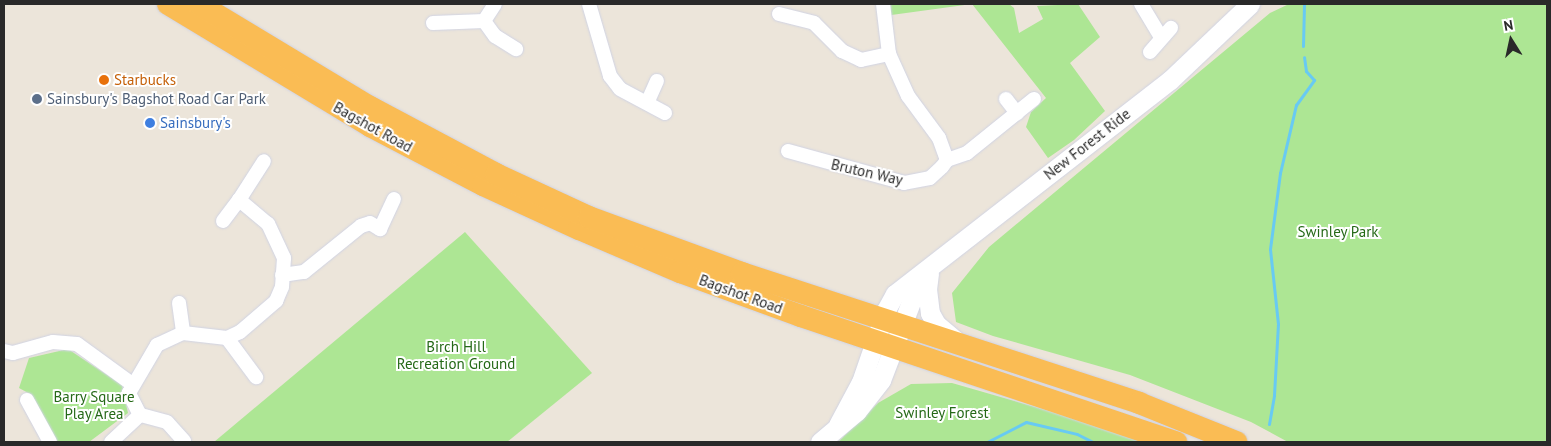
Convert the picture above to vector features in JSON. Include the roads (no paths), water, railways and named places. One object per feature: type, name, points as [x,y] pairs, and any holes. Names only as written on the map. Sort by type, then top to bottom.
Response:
[{"type":"highway","points":[[168,4],[330,94]]},
{"type":"highway","points":[[199,4],[330,94]]},
{"type":"highway","name":"Bagshot Road","points":[[330,94],[589,217],[1176,442]]},
{"type":"highway","name":"Bagshot Road","points":[[330,94],[483,185],[680,272],[889,332],[955,340],[1094,387],[1236,442]]},
{"type":"main road","name":"New Forest Ride","points":[[820,442],[868,399],[885,373],[895,294],[933,267],[1170,80],[1237,11],[1250,4]]},
{"type":"main road","points":[[933,267],[927,289],[930,314],[936,324],[955,340]]},
{"type":"street","points":[[484,21],[496,4]]},
{"type":"street","points":[[589,4],[610,76],[620,89],[648,102],[665,113]]},
{"type":"street","points":[[884,4],[889,54],[908,96],[939,138],[946,160],[967,153],[1034,98]]},
{"type":"street","points":[[1141,4],[1166,32],[1150,52]]},
{"type":"street","points":[[780,14],[814,23],[842,52],[861,60],[889,54]]},
{"type":"street","points":[[433,23],[484,21]]},
{"type":"street","points":[[484,21],[494,36],[516,49]]},
{"type":"street","points":[[648,102],[657,81]]},
{"type":"street","points":[[1006,98],[1017,113]]},
{"type":"street","name":"Bruton Way","points":[[788,151],[904,183],[930,178],[946,160]]},
{"type":"street","points":[[223,222],[264,161]]},
{"type":"street","points":[[282,274],[304,272],[360,226],[370,223],[380,229],[394,198]]},
{"type":"street","points":[[140,416],[129,393],[132,384],[157,345],[183,333],[226,338],[240,332],[276,301],[284,258],[268,224],[239,200]]},
{"type":"street","points":[[179,303],[183,333]]},
{"type":"street","points":[[226,338],[256,377]]},
{"type":"street","points":[[4,351],[13,353],[53,342],[77,344],[132,384]]},
{"type":"street","points":[[27,400],[50,442]]},
{"type":"street","points":[[140,416],[167,422],[184,442]]},
{"type":"street","points":[[111,442],[140,416]]},
{"type":"waterway","points":[[1303,46],[1304,4]]},
{"type":"waterway","points":[[1269,424],[1274,395],[1278,324],[1270,249],[1280,173],[1296,105],[1314,80],[1306,71],[1304,57]]},
{"type":"waterway","points":[[987,442],[1026,422],[1077,434],[1093,442]]},
{"type":"place","name":"Starbucks","points":[[104,80]]},
{"type":"place","name":"Sainsbury's Bagshot Road Car Park","points":[[37,99]]},
{"type":"place","name":"Sainsbury's","points":[[150,123]]},
{"type":"park label","name":"Swinley Park","points":[[1338,232]]},
{"type":"park label","name":"Birch Hill Recreation Ground","points":[[456,354]]},
{"type":"park label","name":"Barry Square Play Area","points":[[94,404]]},
{"type":"park label","name":"Swinley Forest","points":[[942,413]]}]
